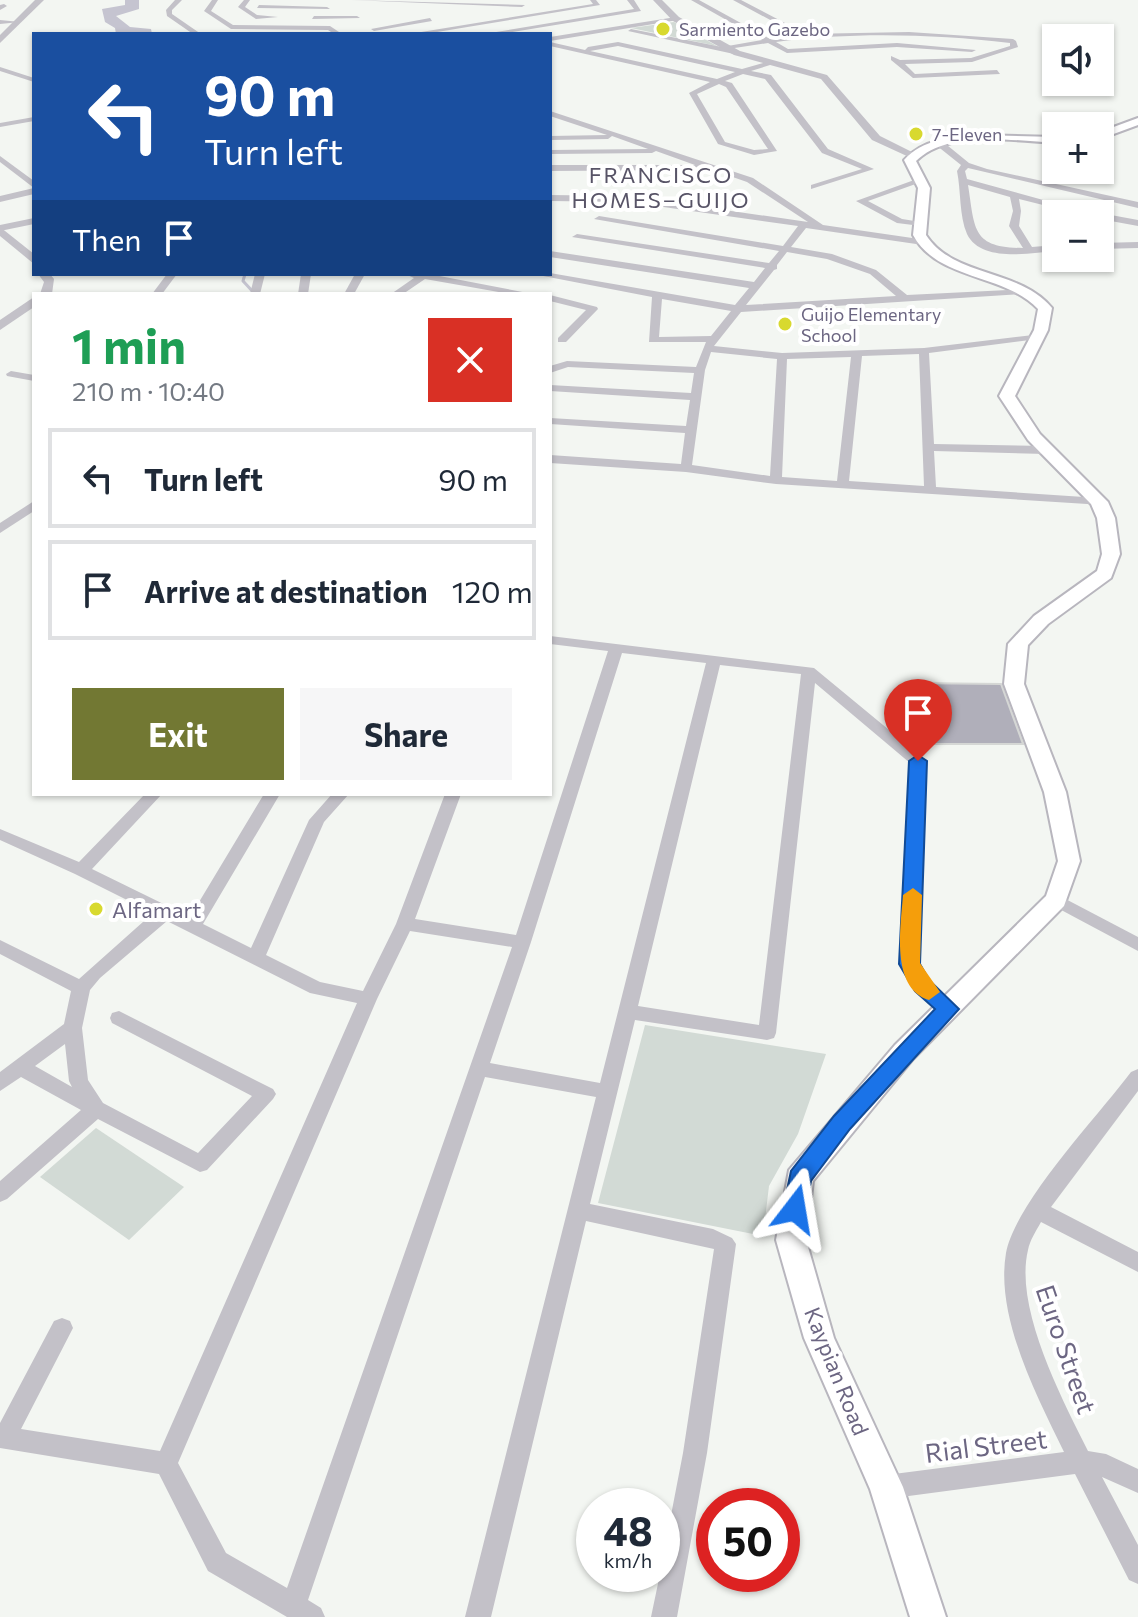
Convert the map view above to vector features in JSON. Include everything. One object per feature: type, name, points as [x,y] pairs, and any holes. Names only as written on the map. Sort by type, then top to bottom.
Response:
[{"type":"main road","points":[[1114,130],[1138,121]]},
{"type":"main road","points":[[1023,291],[949,259],[921,233],[924,204],[920,181],[910,160],[913,155],[939,143],[1042,140]]},
{"type":"main road","name":"Kaypian Road","points":[[928,1617],[886,1487],[819,1338],[791,1240],[799,1178],[904,1052],[1056,900],[1069,861],[1064,825],[1014,684],[1018,644],[1041,620],[1105,574],[1111,554],[1106,518],[1099,502],[1084,483],[1046,450],[1007,396],[1038,336],[1045,308],[1039,299],[1023,291]]},
{"type":"street","points":[[0,40],[40,0]]},
{"type":"street","points":[[179,0],[169,10],[169,15],[195,32]]},
{"type":"street","points":[[215,0],[207,11],[231,27],[330,28],[336,32]]},
{"type":"street","points":[[241,7],[247,0]]},
{"type":"street","points":[[354,0],[522,5]]},
{"type":"street","points":[[425,32],[597,5],[593,0]]},
{"type":"street","points":[[500,32],[639,10],[630,0]]},
{"type":"street","points":[[657,0],[676,19],[737,53]]},
{"type":"street","points":[[694,0],[767,42],[796,52],[884,47],[998,52]]},
{"type":"street","points":[[736,0],[805,36]]},
{"type":"street","points":[[241,7],[337,6],[409,1]]},
{"type":"street","points":[[417,11],[466,2]]},
{"type":"street","points":[[478,12],[534,4]]},
{"type":"street","points":[[337,6],[380,32]]},
{"type":"street","points":[[241,7],[256,17],[374,18]]},
{"type":"street","points":[[374,29],[433,19]]},
{"type":"street","points":[[552,42],[676,19]]},
{"type":"street","points":[[0,22],[17,22]]},
{"type":"street","points":[[618,28],[737,53],[824,77],[876,138],[913,155]]},
{"type":"street","points":[[725,47],[805,36],[909,34],[1013,41],[1014,47],[972,60],[899,62]]},
{"type":"street","points":[[552,43],[578,50],[719,82],[729,85],[773,151],[754,153],[722,144],[693,93],[719,82],[741,71],[767,63]]},
{"type":"street","points":[[578,50],[618,44],[768,77],[825,151],[870,169],[814,187]]},
{"type":"street","points":[[884,47],[913,76],[997,72]]},
{"type":"street","points":[[962,50],[972,60]]},
{"type":"street","points":[[0,69],[32,79]]},
{"type":"street","points":[[552,114],[750,180],[776,194],[824,229]]},
{"type":"street","points":[[0,125],[32,119]]},
{"type":"street","points":[[17,122],[25,128]]},
{"type":"street","points":[[552,124],[582,123]]},
{"type":"street","points":[[552,138],[623,137]]},
{"type":"street","points":[[939,143],[966,165],[1138,205]]},
{"type":"street","points":[[552,152],[666,151]]},
{"type":"street","points":[[0,158],[32,186]]},
{"type":"street","points":[[966,165],[961,171],[973,235],[983,246],[1042,248]]},
{"type":"street","points":[[552,168],[712,167]]},
{"type":"street","points":[[920,181],[860,201],[921,233]]},
{"type":"street","points":[[964,181],[1042,204]]},
{"type":"street","points":[[0,199],[32,189]]},
{"type":"street","points":[[1014,195],[1017,211],[1014,226],[1028,249]]},
{"type":"street","points":[[552,198],[628,199],[824,229],[921,233]]},
{"type":"street","points":[[552,257],[628,199]]},
{"type":"street","points":[[599,219],[786,249],[855,264],[888,282],[904,298]]},
{"type":"street","points":[[0,229],[32,221]]},
{"type":"street","points":[[1114,224],[1138,223]]},
{"type":"street","points":[[686,468],[700,370],[710,344],[774,267],[803,226]]},
{"type":"street","points":[[0,229],[32,256]]},
{"type":"street","points":[[1114,235],[1120,246]]},
{"type":"street","points":[[577,237],[774,267]]},
{"type":"street","points":[[1114,246],[1138,245]]},
{"type":"street","points":[[552,257],[758,286]]},
{"type":"street","points":[[399,292],[423,276]]},
{"type":"street","points":[[430,276],[507,292]]},
{"type":"street","points":[[549,276],[738,309],[1023,291]]},
{"type":"street","points":[[657,295],[653,340],[710,344],[782,356],[924,351],[1038,336]]},
{"type":"street","points":[[552,299],[593,309],[562,340]]},
{"type":"street","points":[[3,320],[32,302]]},
{"type":"street","points":[[924,351],[930,490]]},
{"type":"street","points":[[843,484],[857,355]]},
{"type":"street","points":[[776,480],[782,356]]},
{"type":"street","points":[[552,369],[567,364],[700,370]]},
{"type":"street","points":[[11,374],[32,378]]},
{"type":"street","points":[[552,388],[696,397]]},
{"type":"street","points":[[552,421],[692,430]]},
{"type":"street","points":[[928,447],[1046,450]]},
{"type":"street","points":[[552,459],[686,468],[776,480],[1099,502]]},
{"type":"street","points":[[0,529],[32,506]]},
{"type":"street","points":[[552,640],[809,671],[918,761],[910,964],[922,986],[949,1009]]},
{"type":"street","points":[[166,1464],[217,1562],[303,1611],[616,648]]},
{"type":"street","points":[[478,1617],[630,1012],[714,660]]},
{"type":"street","points":[[630,1012],[767,1033],[809,671]]},
{"type":"street","points":[[81,870],[152,796]]},
{"type":"street","points":[[193,926],[271,796]]},
{"type":"street","points":[[256,957],[317,820],[339,796]]},
{"type":"street","points":[[166,1464],[368,999],[405,924],[452,796]]},
{"type":"street","points":[[0,834],[81,870],[316,988],[368,999]]},
{"type":"street","points":[[1056,900],[1138,945]]},
{"type":"street","points":[[96,1109],[79,1081],[73,1028],[81,988],[94,973],[166,912]]},
{"type":"street","points":[[405,924],[522,942]]},
{"type":"street","points":[[0,946],[81,988]]},
{"type":"street","points":[[20,1067],[200,1164],[266,1094],[119,1018]]},
{"type":"street","points":[[0,1083],[73,1028]]},
{"type":"street","points":[[477,1068],[609,1092]]},
{"type":"street","name":"Euro Street","points":[[1134,1090],[1038,1210],[1017,1252],[1015,1296],[1052,1406],[1138,1571]]},
{"type":"street","points":[[0,1193],[96,1109]]},
{"type":"street","points":[[1038,1210],[1138,1263]]},
{"type":"street","points":[[580,1211],[713,1238],[725,1244],[695,1453],[664,1617]]},
{"type":"street","points":[[62,1328],[3,1437],[166,1464]]},
{"type":"street","name":"Rial Street","points":[[886,1487],[1082,1461],[1106,1466],[1138,1481]]},
{"type":"shaded area","points":[[674,22],[717,46],[631,28]]},
{"type":"shaded area","points":[[645,1025],[826,1054],[798,1134],[769,1186],[763,1236],[598,1203]]},
{"type":"shaded area","points":[[96,1128],[184,1187],[129,1240],[40,1177]]},
{"type":"building","points":[[910,683],[1001,684],[1023,744],[932,744]]},
{"type":"waterway","points":[[122,32],[123,26],[110,19],[107,12],[132,9],[132,0]]},
{"type":"waterway","points":[[122,32],[146,32]]},
{"type":"waterway","points":[[244,276],[243,281],[253,292]]},
{"type":"slow traffic","points":[[913,895],[910,964],[922,986],[929,992]]},
{"type":"place","name":"Sarmiento Gazebo","points":[[663,29]]},
{"type":"place","name":"7-Eleven","points":[[916,134]]},
{"type":"place","name":"Guijo Elementary School","points":[[785,324]]},
{"type":"place","name":"Alfamart","points":[[96,909]]},
{"type":"district","name":"FRANCISCO HOMES–GUIJO","points":[[661,186]]},
{"type":"route","points":[[795,1209],[799,1178],[904,1052],[949,1009],[922,986],[910,964],[918,761]]}]
